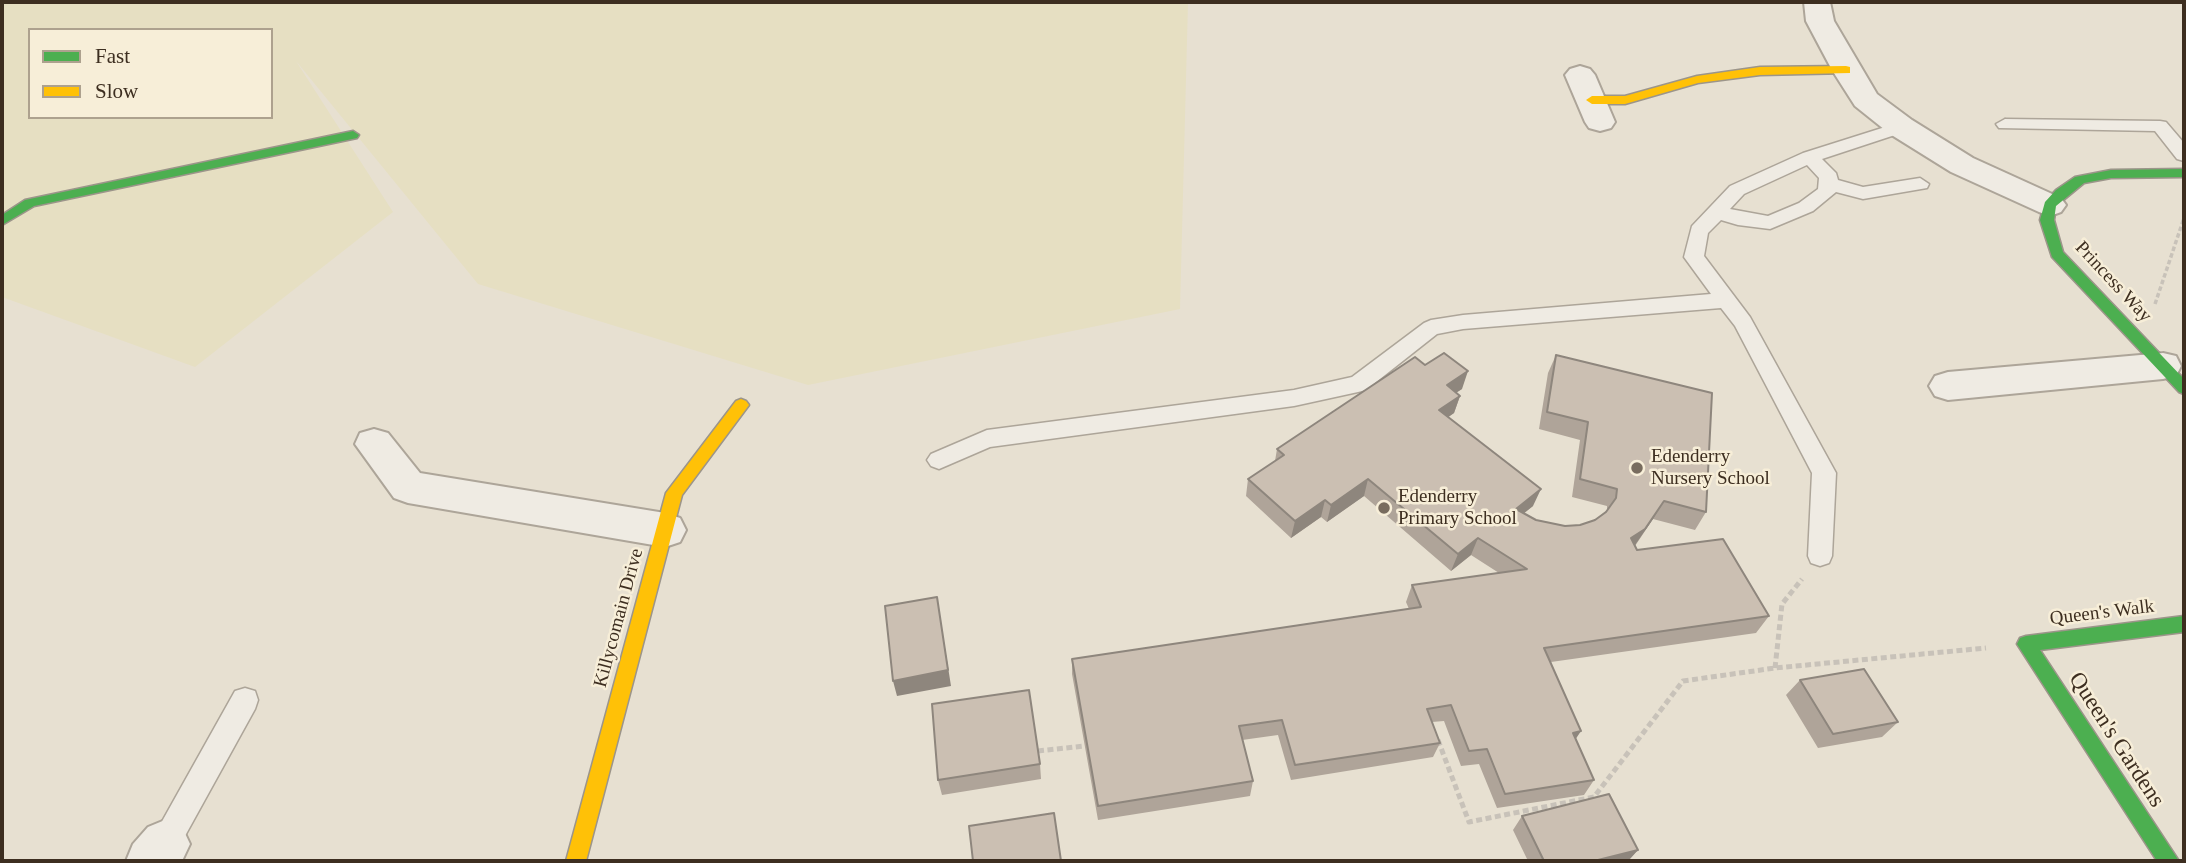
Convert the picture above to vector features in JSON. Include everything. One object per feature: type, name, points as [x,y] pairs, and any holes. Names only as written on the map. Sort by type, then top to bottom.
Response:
[{"type":"street","points":[[1817,2],[1820,21],[1846,70],[1866,100],[1901,127],[1962,165],[2050,205],[2061,193],[2080,180],[2111,174],[2184,173]]},
{"type":"street","points":[[1591,99],[1625,100],[1697,80],[1760,71],[1846,70]]},
{"type":"street","points":[[2,221],[30,203],[353,135]]},
{"type":"street","name":"Princess Way","points":[[2050,205],[2047,220],[2057,254],[2174,377]]},
{"type":"street","points":[[1948,386],[2174,377]]},
{"type":"street","name":"Killycomain Drive","points":[[576,861],[674,493],[741,405]]},
{"type":"street","points":[[374,444],[408,487],[665,530]]},
{"type":"street","name":"Queen's Walk","points":[[2025,644],[2184,624]]},
{"type":"street","name":"Queen's Gardens","points":[[2025,644],[2169,861]]},
{"type":"lane","points":[[2005,124],[2160,126],[2184,155]]},
{"type":"lane","points":[[1821,556],[1824,473],[1743,322],[1693,257],[1699,231],[1737,190],[1810,157],[1901,127]]},
{"type":"lane","points":[[1716,211],[1738,219],[1770,223],[1806,207],[1827,191],[1829,177],[1810,157]]},
{"type":"lane","points":[[1828,183],[1863,193],[1920,184]]},
{"type":"lane","points":[[939,460],[987,439],[1294,398],[1358,384],[1431,328],[1463,322],[1727,300]]},
{"type":"lane","points":[[158,853],[245,700]]},
{"type":"path","points":[[2126,327],[2151,315],[2184,218]]},
{"type":"path","points":[[1775,668],[1782,604],[1821,556]]},
{"type":"path","points":[[1434,730],[1469,822],[1594,797],[1683,681],[1775,668],[2025,644]]},
{"type":"path","points":[[1038,751],[1084,746]]},
{"type":"shaded area","points":[[2,2],[1188,2],[1180,309],[808,385],[478,284],[296,61],[393,212],[195,367],[2,297]]},
{"type":"building","points":[[1444,353],[1468,371],[1447,385],[1460,396],[1439,410],[1541,489],[1516,509],[1536,520],[1565,526],[1595,520],[1606,512],[1616,498],[1617,489],[1580,479],[1588,422],[1547,412],[1556,355],[1712,393],[1706,512],[1664,501],[1645,529],[1631,538],[1637,550],[1723,539],[1769,616],[1544,648],[1581,731],[1573,733],[1594,780],[1505,794],[1487,749],[1469,751],[1451,705],[1427,709],[1440,743],[1295,765],[1282,720],[1239,726],[1253,781],[1098,806],[1072,659],[1421,607],[1412,585],[1527,569],[1478,538],[1458,554],[1368,479],[1331,505],[1325,500],[1295,521],[1248,479],[1284,455],[1277,449],[1415,357],[1425,365]]},
{"type":"building","points":[[937,597],[948,670],[893,681],[885,606]]},
{"type":"building","points":[[1864,669],[1898,722],[1833,734],[1800,680]]},
{"type":"building","points":[[1029,690],[1040,764],[938,780],[932,704]]},
{"type":"building","points":[[1609,794],[1638,850],[1594,861],[1544,861],[1522,816]]},
{"type":"building","points":[[1054,813],[1061,861],[973,861],[969,826]]},
{"type":"traffic: fast","points":[[2,221],[30,203],[353,135]]},
{"type":"traffic: fast","points":[[2184,173],[2111,174],[2080,180],[2061,193],[2050,205],[2047,220],[2057,254],[2184,388]]},
{"type":"traffic: fast","points":[[2169,861],[2026,644],[2184,624]]},
{"type":"traffic: slow","points":[[1592,100],[1625,100],[1697,80],[1760,71],[1846,70]]},
{"type":"traffic: slow","points":[[576,861],[674,493],[741,405]]},
{"type":"place","name":"Edenderry Nursery School","points":[[1637,468]]},
{"type":"place","name":"Edenderry Primary School","points":[[1384,508]]}]
